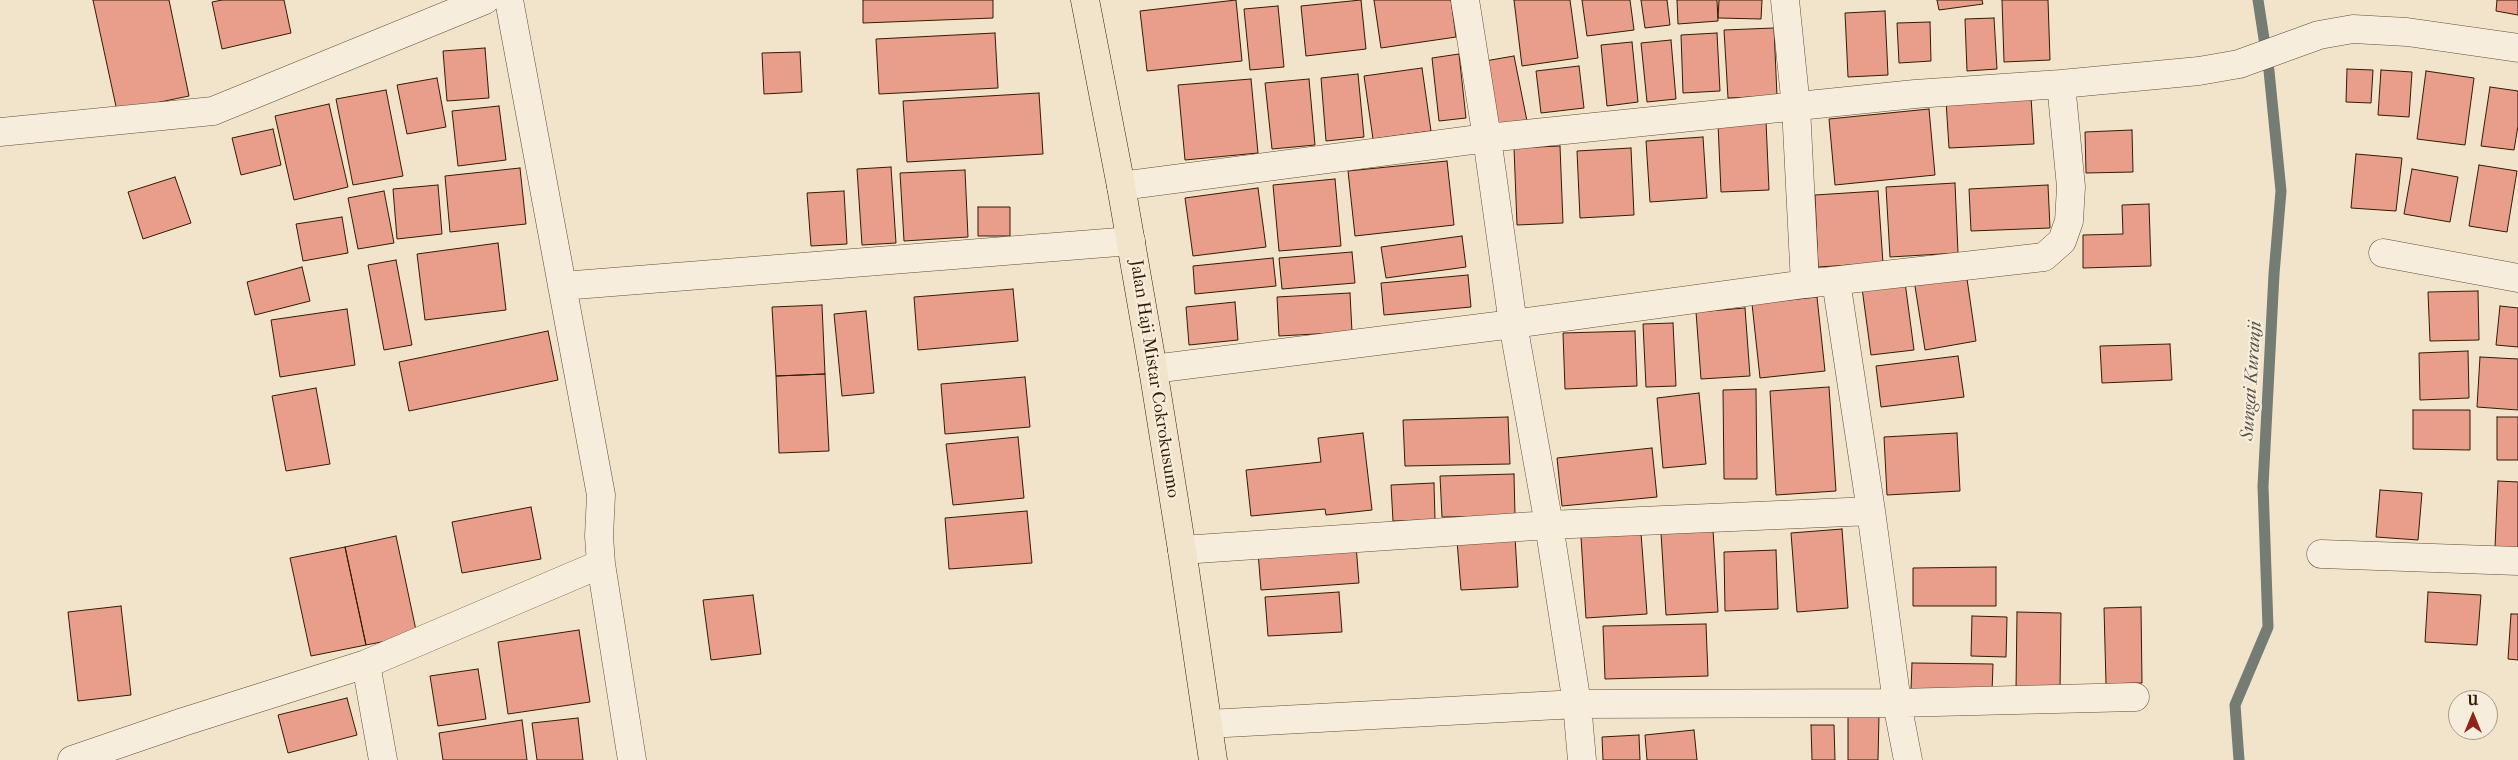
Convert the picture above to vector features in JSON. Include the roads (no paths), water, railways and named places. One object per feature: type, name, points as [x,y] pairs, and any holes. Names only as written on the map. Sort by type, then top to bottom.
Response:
[{"type":"main road","name":"Jalan Haji Mistar Cokrokusumo","points":[[1085,0],[1131,241],[1182,550],[1213,760]]},
{"type":"street","points":[[0,132],[213,111],[485,0]]},
{"type":"street","points":[[509,0],[601,495],[599,536],[601,564],[632,760]]},
{"type":"street","points":[[1465,0],[1487,138],[1513,324],[1549,525],[1576,704],[1582,760]]},
{"type":"street","points":[[1784,0],[1796,107],[1805,284]]},
{"type":"street","points":[[1121,186],[1487,138],[1914,94],[2061,84],[2199,71],[2239,64],[2319,35],[2353,29],[2407,32],[2518,48]]},
{"type":"street","points":[[1152,369],[1513,324],[1805,284],[2044,257],[2062,241],[2069,221],[2070,187],[2061,84]]},
{"type":"street","points":[[562,286],[1131,241]]},
{"type":"street","points":[[2383,253],[2518,278]]},
{"type":"street","points":[[1836,281],[1871,510],[1897,703],[1908,760]]},
{"type":"street","points":[[1182,550],[1549,525],[1871,510]]},
{"type":"street","points":[[2321,554],[2518,561]]},
{"type":"street","points":[[72,760],[183,722],[366,664],[601,564]]},
{"type":"street","points":[[366,664],[383,760]]},
{"type":"street","points":[[1208,724],[1576,704],[1897,703],[2136,697]]},
{"type":"waterway","name":"Sungai Kuranji","points":[[2239,760],[2235,705],[2268,627],[2263,486],[2274,274],[2281,191],[2269,71],[2258,0]]}]
